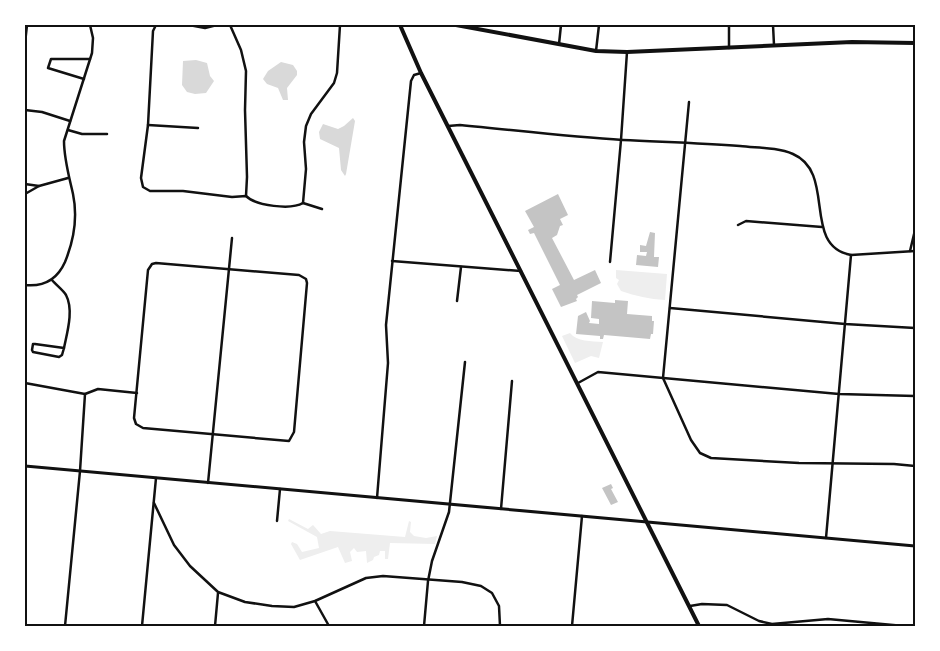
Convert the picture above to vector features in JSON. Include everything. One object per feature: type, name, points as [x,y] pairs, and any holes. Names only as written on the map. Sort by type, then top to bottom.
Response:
[{"type":"main road","points":[[400,25],[421,73],[699,626]]},
{"type":"main road","points":[[456,25],[482,27],[596,50],[628,52],[852,42],[915,43]]},
{"type":"street","points":[[25,43],[27,25]]},
{"type":"street","points":[[25,285],[42,285],[52,280],[61,271],[74,236],[75,212],[68,178],[64,141],[90,59],[93,42],[90,25]]},
{"type":"street","points":[[156,25],[153,31],[148,125],[141,178],[141,184],[145,189],[150,191],[176,190],[232,197],[246,196],[251,201],[259,204],[294,207],[303,203],[322,209]]},
{"type":"street","points":[[189,25],[205,28],[217,25]]},
{"type":"street","points":[[230,25],[241,50],[246,71],[244,110],[248,177],[246,196]]},
{"type":"street","points":[[303,203],[306,169],[304,142],[306,126],[311,114],[336,78],[340,25]]},
{"type":"street","points":[[559,44],[561,25]]},
{"type":"street","points":[[596,50],[599,25]]},
{"type":"street","points":[[729,25],[729,48]]},
{"type":"street","points":[[773,25],[774,46]]},
{"type":"street","points":[[610,262],[622,140],[628,52]]},
{"type":"street","points":[[84,78],[48,68],[51,59],[90,59]]},
{"type":"street","points":[[377,498],[388,363],[386,325],[392,261],[411,81],[414,75],[421,73]]},
{"type":"street","points":[[689,102],[663,378],[690,440],[700,453],[711,458],[915,466]]},
{"type":"street","points":[[25,110],[42,112],[70,121]]},
{"type":"street","points":[[148,125],[198,128]]},
{"type":"street","points":[[448,126],[460,125],[622,140],[686,142],[789,152],[798,156],[807,164],[814,177],[817,189],[822,227],[829,242],[844,254],[894,254],[915,251]]},
{"type":"street","points":[[68,130],[82,134],[106,134]]},
{"type":"street","points":[[25,194],[39,186],[68,178]]},
{"type":"street","points":[[25,184],[39,186]]},
{"type":"street","points":[[738,225],[746,221],[822,227]]},
{"type":"street","points":[[910,251],[915,230]]},
{"type":"street","points":[[208,483],[232,238]]},
{"type":"street","points":[[826,538],[850,255]]},
{"type":"street","points":[[392,261],[522,271]]},
{"type":"street","points":[[156,263],[229,269],[299,275],[306,279],[294,432],[289,441],[143,428],[136,424],[134,418],[148,270],[152,264],[156,263]]},
{"type":"street","points":[[457,302],[461,267]]},
{"type":"street","points":[[52,280],[66,295],[69,306],[68,332],[64,348],[62,355],[59,357],[33,352],[32,350],[32,345],[35,344],[64,348]]},
{"type":"street","points":[[670,308],[845,324],[915,328]]},
{"type":"street","points":[[424,626],[428,581],[432,561],[449,512],[465,362]]},
{"type":"street","points":[[578,383],[598,372],[839,394],[915,396]]},
{"type":"street","points":[[501,509],[512,382]]},
{"type":"street","points":[[25,383],[85,394],[98,389],[137,393]]},
{"type":"street","points":[[65,626],[80,471],[85,394]]},
{"type":"street","points":[[25,466],[915,546]]},
{"type":"street","points":[[142,626],[156,478]]},
{"type":"street","points":[[277,521],[280,489]]},
{"type":"street","points":[[154,503],[174,545],[190,566],[218,592],[246,602],[294,607],[315,601],[366,578],[383,576],[428,581],[462,582],[481,586],[492,593],[499,606],[500,626]]},
{"type":"street","points":[[572,626],[582,516]]},
{"type":"street","points":[[215,626],[218,592]]},
{"type":"street","points":[[315,601],[329,626]]},
{"type":"street","points":[[690,606],[702,604],[727,605],[759,621],[772,624],[828,619],[904,626]]},
{"type":"shaded area","points":[[196,60],[207,63],[210,76],[214,81],[206,93],[195,94],[187,92],[182,85],[183,61]]},
{"type":"shaded area","points":[[281,62],[293,65],[297,71],[297,75],[287,88],[288,100],[283,100],[278,88],[267,84],[263,79],[268,71]]},
{"type":"shaded area","points":[[353,118],[355,121],[345,176],[341,170],[339,148],[320,139],[319,132],[323,124],[338,129]]},
{"type":"shaded area","points":[[616,270],[667,274],[665,300],[621,291],[617,284],[619,280],[616,278]]},
{"type":"shaded area","points":[[570,333],[580,340],[603,342],[599,358],[591,356],[575,363],[562,336]]},
{"type":"shaded area","points":[[289,519],[308,529],[313,525],[321,534],[330,531],[405,537],[409,521],[411,522],[410,532],[414,536],[426,538],[437,536],[435,544],[390,543],[388,559],[385,559],[385,551],[380,551],[379,555],[367,563],[366,551],[357,552],[354,548],[350,552],[352,561],[345,563],[338,547],[300,560],[291,544],[292,542],[297,544],[302,552],[319,548],[317,537],[288,521]]},
{"type":"building","points":[[558,194],[568,215],[560,219],[563,225],[560,226],[557,235],[552,238],[574,280],[595,270],[601,283],[577,295],[577,301],[561,307],[552,289],[560,285],[534,233],[530,234],[528,230],[534,227],[525,211]]},
{"type":"building","points":[[650,232],[655,233],[654,257],[659,257],[658,267],[636,265],[637,255],[646,256],[647,252],[640,252],[640,245],[646,246]]},
{"type":"building","points":[[615,300],[628,301],[627,314],[652,316],[652,321],[654,321],[653,334],[651,334],[650,339],[604,335],[603,339],[600,339],[600,336],[576,334],[578,316],[586,312],[589,323],[599,324],[599,319],[591,318],[592,301],[615,303]]},
{"type":"building","points":[[611,484],[613,488],[611,489],[618,502],[611,505],[602,488]]}]
